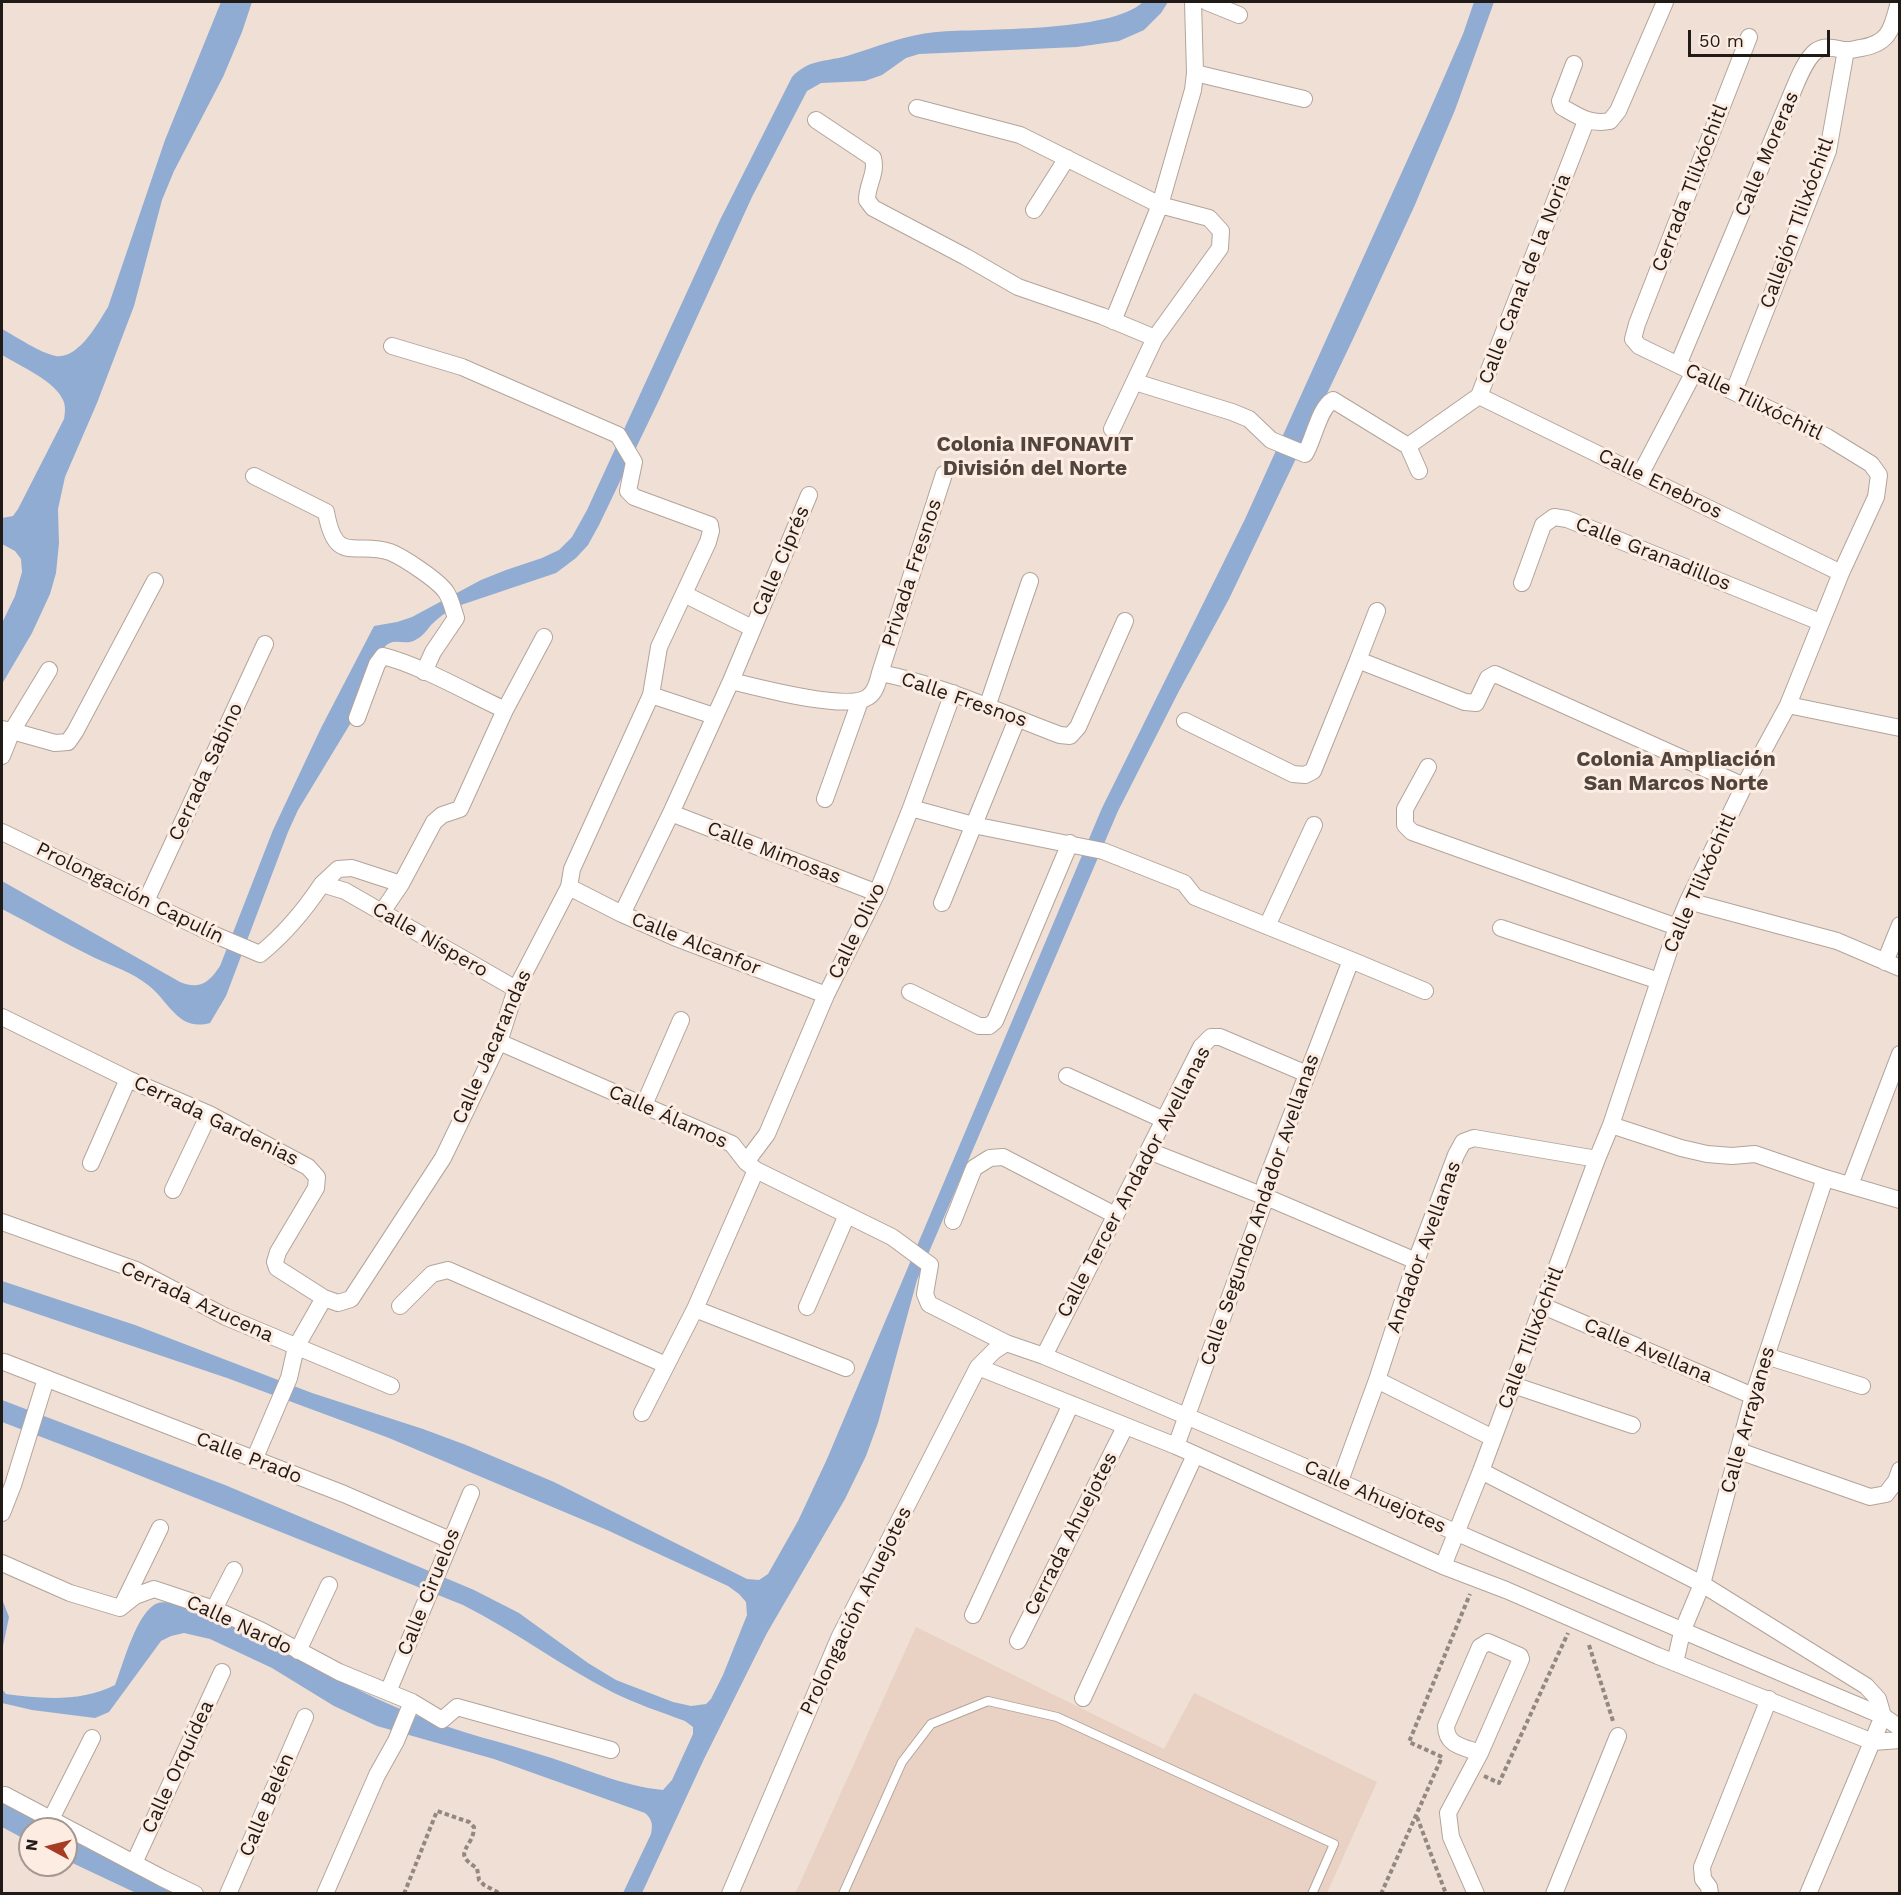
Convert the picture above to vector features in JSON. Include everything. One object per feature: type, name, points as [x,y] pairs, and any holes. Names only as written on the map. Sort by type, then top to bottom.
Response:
[{"type":"street","points":[[1113,321],[1160,205],[1193,90],[1195,73],[1193,2]]},
{"type":"street","points":[[1207,2],[1239,15]]},
{"type":"street","points":[[1574,64],[1560,102],[1562,107],[1586,121],[1600,123],[1610,121],[1618,111],[1665,2]]},
{"type":"street","name":"Calle Moreras","points":[[1678,365],[1782,116],[1807,63],[1815,52],[1825,46],[1846,50],[1869,47],[1883,41],[1891,30],[1899,2]]},
{"type":"street","name":"Cerrada Tlilxóchitl","points":[[1633,339],[1749,38]]},
{"type":"street","name":"Callejón Tlilxóchitl","points":[[1734,392],[1828,151],[1846,50]]},
{"type":"street","points":[[1195,73],[1304,99]]},
{"type":"street","points":[[917,108],[1020,135],[1160,205],[1209,218],[1221,231],[1220,248],[1155,338],[1112,429]]},
{"type":"street","points":[[816,120],[873,158],[875,167],[867,190],[867,200],[873,208],[1018,287],[1155,338]]},
{"type":"street","name":"Calle Canal de la Noria","points":[[1408,446],[1479,396],[1586,121]]},
{"type":"street","points":[[1034,210],[1067,158]]},
{"type":"street","name":"Calle Tlilxóchitl","points":[[1443,1566],[1458,1533],[1611,1125],[1677,927],[1744,786],[1788,705],[1820,622],[1876,497],[1880,475],[1871,464],[1827,437],[1639,346],[1633,339]]},
{"type":"street","points":[[392,346],[462,367],[618,435],[634,462],[628,491],[634,497],[710,525],[708,542],[684,594]]},
{"type":"street","points":[[1641,473],[1694,372]]},
{"type":"street","points":[[1135,382],[1249,419],[1271,440],[1305,454],[1326,404],[1333,400],[1408,446],[1419,471]]},
{"type":"street","name":"Calle Enebros","points":[[1479,396],[1641,473],[1841,573]]},
{"type":"street","name":"Privada Fresnos","points":[[880,673],[944,474]]},
{"type":"street","points":[[254,476],[326,512],[329,529],[344,547],[390,552],[421,569],[446,592],[456,618],[433,652],[424,672]]},
{"type":"street","name":"Calle Ciprés","points":[[714,716],[809,495]]},
{"type":"street","name":"Calle Granadillos","points":[[1522,583],[1543,525],[1554,517],[1567,519],[1820,622]]},
{"type":"street","points":[[7,730],[55,743],[68,742],[155,581]]},
{"type":"street","points":[[987,707],[1030,581]]},
{"type":"street","name":"Calle Ciprés","points":[[684,594],[752,627]]},
{"type":"street","name":"Calle Jacarandas","points":[[324,1298],[338,1303],[351,1299],[443,1158],[499,1042],[516,989],[569,887],[572,869],[651,695],[658,647],[684,594]]},
{"type":"street","points":[[1185,721],[1293,774],[1305,775],[1313,771],[1377,611]]},
{"type":"street","name":"Calle Fresnos","points":[[860,701],[869,697],[880,673],[906,678],[953,693],[1060,735],[1070,736],[1078,727],[1125,621]]},
{"type":"street","points":[[382,912],[401,884],[435,822],[442,815],[460,809],[505,710],[544,637]]},
{"type":"street","name":"Cerrada Sabino","points":[[146,900],[265,644]]},
{"type":"street","points":[[357,718],[377,664],[383,656],[396,659],[505,710]]},
{"type":"street","points":[[1358,660],[1465,702],[1476,703],[1488,678],[1495,674],[1744,786]]},
{"type":"street","points":[[2,756],[7,730],[49,670]]},
{"type":"street","points":[[731,681],[823,701],[860,701],[825,799]]},
{"type":"street","name":"Calle Olivo","points":[[666,1365],[695,1309],[751,1166],[826,995],[877,893],[953,693]]},
{"type":"street","points":[[622,914],[671,813],[714,716],[651,695]]},
{"type":"street","points":[[1788,705],[1899,728]]},
{"type":"street","points":[[942,903],[1017,719]]},
{"type":"street","points":[[1428,767],[1405,809],[1405,825],[1413,832],[1677,927]]},
{"type":"street","points":[[911,808],[973,825],[1103,851],[1184,882],[1195,897],[1425,991]]},
{"type":"street","name":"Calle Mimosas","points":[[671,813],[877,893]]},
{"type":"street","points":[[1267,926],[1314,825]]},
{"type":"street","name":"Prolongación Capulín","points":[[2,832],[215,935],[260,954],[280,938],[322,884]]},
{"type":"street","points":[[910,992],[979,1026],[989,1026],[995,1021],[1074,844]]},
{"type":"street","points":[[322,884],[338,869],[352,868],[401,884]]},
{"type":"street","name":"Calle Níspero","points":[[322,884],[345,891],[516,989]]},
{"type":"street","name":"Calle Alcanfor","points":[[569,887],[674,937],[826,995]]},
{"type":"street","points":[[1688,901],[1837,941],[1892,965],[1899,925]]},
{"type":"street","points":[[1502,928],[1659,981]]},
{"type":"street","name":"Calle Segundo Andador Avellanas","points":[[1176,1446],[1266,1197],[1265,1184],[1351,960]]},
{"type":"street","name":"Cerrada Gardenias","points":[[2,1017],[128,1079],[209,1113],[308,1167],[317,1177],[316,1188],[278,1252],[275,1262],[277,1268],[324,1298]]},
{"type":"street","points":[[644,1105],[681,1020]]},
{"type":"street","name":"Calle Tercer Andador Avellanas","points":[[1044,1356],[1201,1047],[1211,1037],[1220,1037],[1307,1074]]},
{"type":"street","name":"Calle Álamos","points":[[499,1042],[732,1144],[751,1166],[892,1237]]},
{"type":"street","points":[[1850,1185],[1899,1054]]},
{"type":"street","points":[[1067,1076],[1164,1120]]},
{"type":"street","points":[[91,1163],[128,1079]]},
{"type":"street","points":[[173,1190],[209,1113]]},
{"type":"street","points":[[1611,1125],[1707,1154],[1732,1156],[1755,1154],[1899,1200]]},
{"type":"street","name":"Andador Avellanas","points":[[1340,1481],[1377,1380],[1416,1261],[1463,1142],[1474,1138],[1597,1159]]},
{"type":"street","points":[[1149,1151],[1266,1197],[1416,1261]]},
{"type":"street","points":[[953,1221],[974,1167],[990,1158],[1004,1157],[1115,1215]]},
{"type":"street","name":"Calle Arrayanes","points":[[1675,1663],[1682,1632],[1702,1584],[1753,1396],[1825,1178]]},
{"type":"street","points":[[807,1307],[847,1215]]},
{"type":"street","name":"Cerrada Azucena","points":[[2,1222],[136,1270],[226,1317],[391,1386]]},
{"type":"street","name":"Calle Ahuejotes","points":[[892,1237],[930,1265],[925,1294],[929,1304],[1006,1343],[1044,1356],[1187,1415],[1682,1632],[1883,1716],[1899,1728]]},
{"type":"street","points":[[400,1306],[432,1274],[448,1270],[666,1365],[642,1413]]},
{"type":"street","points":[[254,1460],[289,1377],[296,1347],[324,1298]]},
{"type":"street","name":"Calle Avellana","points":[[1543,1306],[1753,1396]]},
{"type":"street","points":[[695,1309],[846,1368]]},
{"type":"street","name":"Prolongación Ahuejotes","points":[[730,1893],[840,1636],[978,1367],[1006,1343]]},
{"type":"street","points":[[1766,1356],[1862,1386]]},
{"type":"street","name":"Calle Prado","points":[[4,1362],[344,1494],[450,1540]]},
{"type":"street","name":"Calle Ahuejotes","points":[[978,1367],[1176,1446],[1476,1579],[1570,1626],[1675,1663],[1873,1742],[1899,1740]]},
{"type":"street","points":[[2,1513],[46,1379]]},
{"type":"street","points":[[1377,1380],[1493,1438]]},
{"type":"street","points":[[1513,1384],[1632,1425]]},
{"type":"street","points":[[974,1615],[1071,1404]]},
{"type":"street","name":"Cerrada Ahuejotes","points":[[1018,1641],[1125,1427]]},
{"type":"street","points":[[1739,1451],[1870,1497],[1886,1494],[1896,1481],[1899,1470]]},
{"type":"street","points":[[1083,1698],[1195,1455]]},
{"type":"street","points":[[1481,1471],[1702,1584],[1866,1686],[1878,1699],[1883,1716],[1808,1893]]},
{"type":"street","name":"Calle Ciruelos","points":[[388,1692],[471,1492]]},
{"type":"street","points":[[2,1563],[70,1593],[120,1608],[160,1528]]},
{"type":"street","points":[[214,1609],[234,1570]]},
{"type":"street","points":[[298,1652],[329,1585]]},
{"type":"street","name":"Calle Nardo","points":[[120,1608],[135,1596],[154,1589],[214,1609],[262,1631],[339,1672],[388,1692],[442,1720],[457,1707],[611,1750]]},
{"type":"street","points":[[1476,1893],[1451,1837],[1448,1813],[1480,1753],[1521,1659],[1520,1656],[1488,1642],[1479,1647],[1446,1726],[1446,1734],[1450,1741],[1480,1753]]},
{"type":"street","name":"Calle Orquídea","points":[[134,1863],[222,1672]]},
{"type":"street","points":[[1710,1893],[1703,1879],[1702,1867],[1769,1700]]},
{"type":"street","points":[[325,1893],[411,1705]]},
{"type":"street","name":"Calle Belén","points":[[228,1893],[305,1717]]},
{"type":"street","points":[[1554,1893],[1618,1736]]},
{"type":"street","points":[[52,1817],[92,1738]]},
{"type":"street","points":[[5,1795],[47,1817]]},
{"type":"street","points":[[78,1833],[195,1893]]},
{"type":"lane","points":[[843,1893],[902,1762],[931,1724],[988,1701],[1057,1717],[1334,1844],[1311,1893]]},
{"type":"path","points":[[1476,1579],[1409,1742],[1499,1783],[1570,1626]]},
{"type":"path","points":[[1570,1626],[1575,1637]]},
{"type":"path","points":[[1582,1641],[1589,1645],[1618,1736]]},
{"type":"path","points":[[1381,1893],[1442,1758]]},
{"type":"path","points":[[404,1893],[437,1811],[469,1822],[474,1827],[463,1857],[466,1862],[477,1869],[479,1880],[484,1885],[501,1893]]},
{"type":"path","points":[[1416,1817],[1446,1893]]},
{"type":"shaded area","points":[[916,1627],[1164,1749],[1194,1693],[1377,1782],[1327,1893],[795,1894]]},
{"type":"water","points":[[221,2],[252,2],[223,77],[174,171],[162,200],[134,306],[97,403],[65,477],[58,509],[59,543],[56,573],[50,594],[32,633],[2,684],[2,623],[15,596],[22,572],[21,559],[15,551],[2,544],[2,518],[13,516],[18,509],[64,419],[65,405],[53,386],[2,355],[2,329],[56,356],[72,352],[87,339],[108,307],[165,140]]},
{"type":"water","points":[[1143,2],[1168,2],[1161,13],[1144,30],[1119,41],[1077,47],[919,54],[906,58],[882,75],[865,81],[821,83],[807,91],[752,197],[660,398],[588,545],[576,558],[556,573],[455,607],[436,620],[419,638],[407,642],[391,643],[382,650],[358,711],[298,810],[226,996],[210,1023],[199,1025],[182,1019],[148,985],[136,977],[2,909],[2,881],[180,982],[198,985],[208,981],[220,966],[273,830],[321,728],[374,626],[412,617],[481,580],[559,550],[572,537],[587,510],[720,220],[792,77],[811,64],[847,56],[913,36],[936,32],[1075,24],[1127,12]]},
{"type":"water","points":[[1474,2],[1494,2],[1455,110],[1414,207],[1353,339],[1229,599],[1118,811],[917,1280],[878,1423],[866,1456],[845,1499],[767,1633],[704,1759],[642,1893],[623,1893],[651,1834],[651,1822],[645,1813],[494,1759],[377,1726],[334,1706],[272,1668],[210,1639],[184,1633],[161,1641],[109,1712],[95,1718],[32,1710],[2,1703],[2,1689],[6,1694],[62,1698],[89,1694],[115,1685],[137,1627],[150,1608],[158,1603],[166,1602],[194,1610],[242,1630],[357,1689],[431,1721],[633,1785],[663,1790],[672,1780],[693,1734],[693,1727],[685,1721],[612,1692],[463,1605],[2,1422],[2,1400],[225,1485],[474,1590],[519,1613],[588,1663],[616,1680],[673,1702],[691,1706],[706,1704],[711,1699],[747,1615],[746,1602],[739,1594],[728,1586],[607,1530],[389,1438],[227,1378],[2,1302],[2,1281],[135,1325],[312,1393],[466,1445],[554,1482],[747,1579],[759,1580],[768,1574],[798,1521],[827,1459],[1102,808],[1245,519],[1425,121],[1463,34]]},
{"type":"water","points":[[2,1599],[9,1617],[2,1651]]},
{"type":"water","points":[[2,1802],[29,1817],[18,1817],[18,1836],[2,1827]]},
{"type":"water","points":[[78,1843],[180,1893],[136,1893],[78,1866]]},
{"type":"district","name":"Colonia INFONAVIT División del Norte","points":[[1035,457]]},
{"type":"district","name":"Colonia Ampliación San Marcos Norte","points":[[1676,772]]}]
